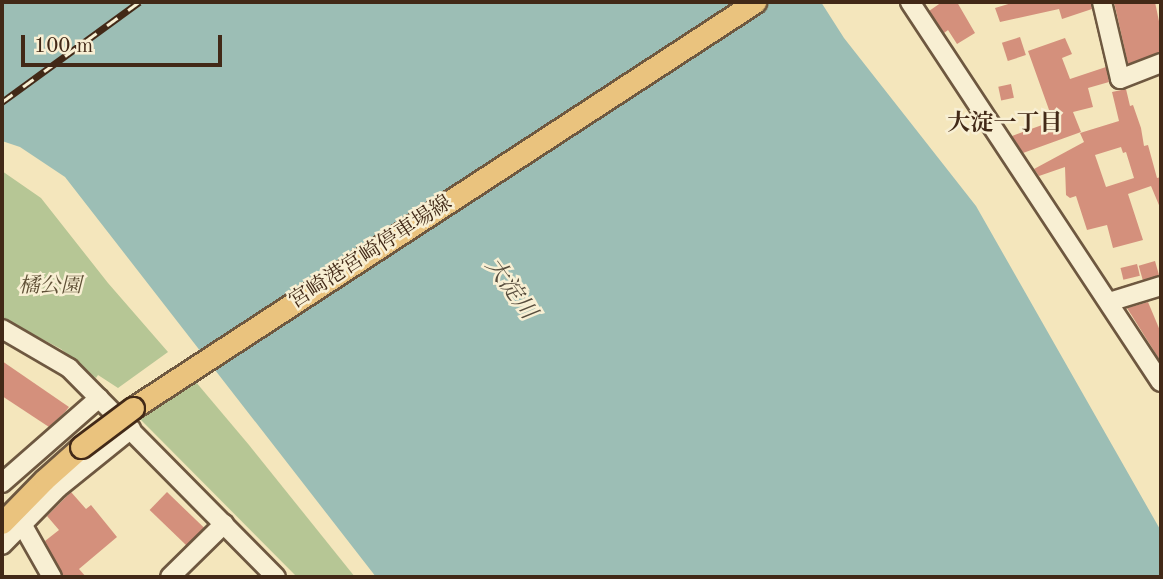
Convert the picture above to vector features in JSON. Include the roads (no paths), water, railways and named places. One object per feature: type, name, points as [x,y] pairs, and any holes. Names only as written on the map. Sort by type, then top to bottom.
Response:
[{"type":"main road","name":"宮崎港宮崎停車場線","points":[[12,523],[40,475],[124,399],[731,2]]},
{"type":"main road","name":"宮崎港宮崎停車場線","points":[[2,505],[133,408],[755,2]]},
{"type":"street","points":[[910,2],[1161,382]]},
{"type":"street","points":[[1102,2],[1120,79],[1161,63]]},
{"type":"street","points":[[1110,302],[1161,286]]},
{"type":"street","points":[[2,329],[27,341],[69,368],[276,577]]},
{"type":"street","points":[[3,478],[99,398]]},
{"type":"street","points":[[2,545],[12,523],[131,429]]},
{"type":"street","points":[[12,523],[52,577]]},
{"type":"street","points":[[170,577],[224,524]]},
{"type":"water","name":"大淀川","points":[[2,2],[821,2],[844,38],[976,206],[1161,531],[1161,577],[376,577],[65,177],[20,147],[2,141]]},
{"type":"railway","points":[[2,102],[139,2]]},
{"type":"district","name":"大淀一丁目","points":[[1005,124]]},
{"type":"park label","name":"橘公園","points":[[50,287]]}]
